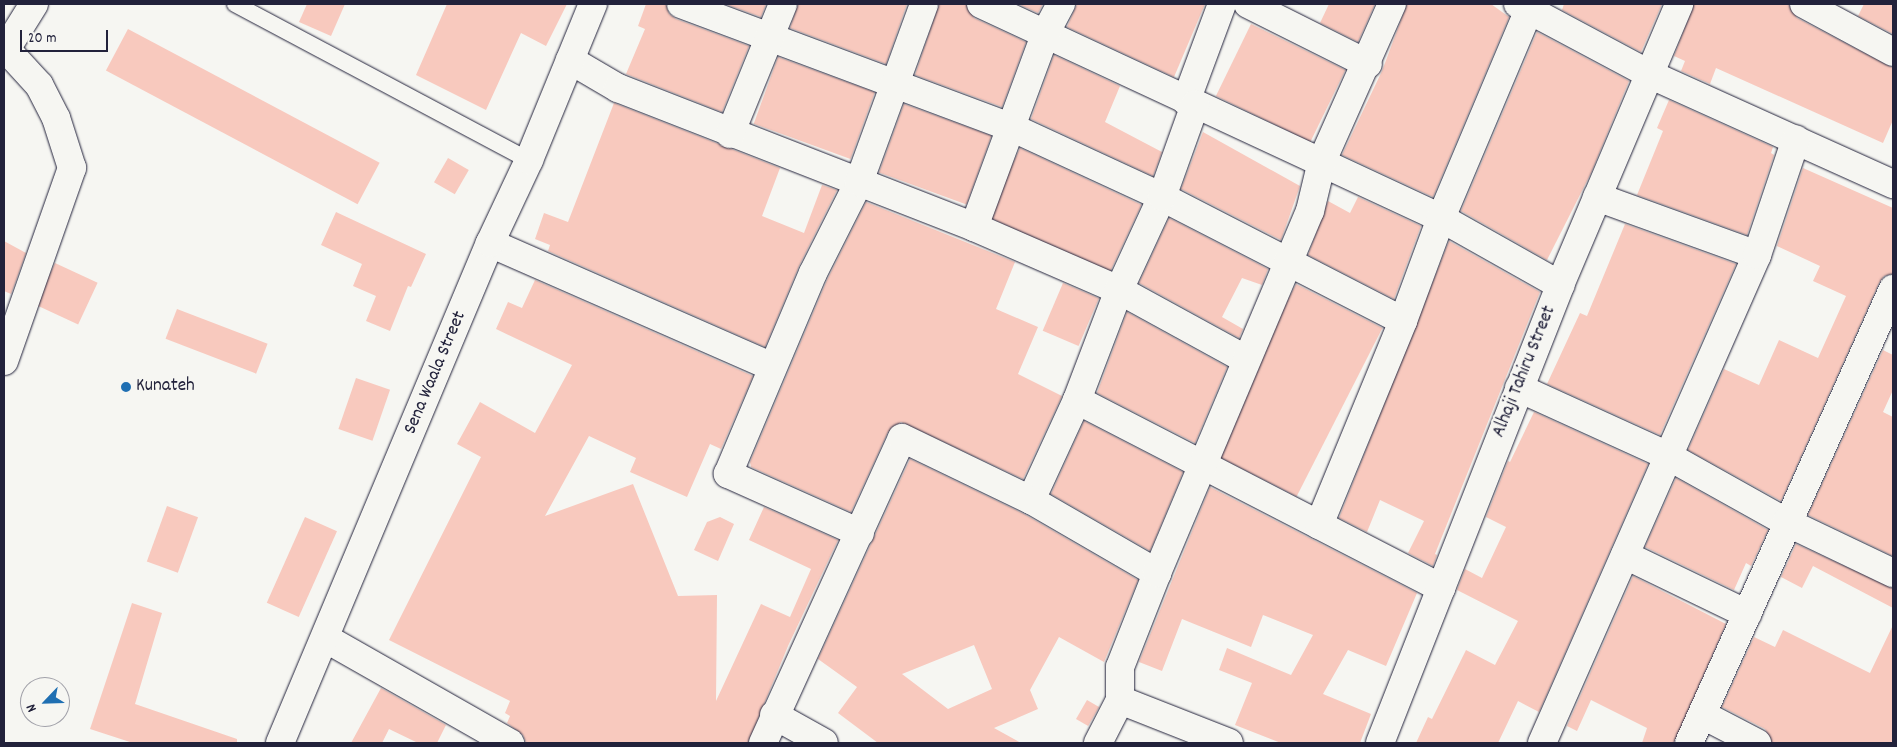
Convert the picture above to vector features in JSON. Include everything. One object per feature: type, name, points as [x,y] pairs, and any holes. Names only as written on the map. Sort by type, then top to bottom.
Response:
[{"type":"street","points":[[4,361],[72,168],[56,118],[39,85],[6,49],[34,4]]},
{"type":"street","name":"Sena Waala Street","points":[[280,743],[490,243],[529,160],[593,4]]},
{"type":"street","points":[[681,4],[1013,128],[1162,197],[1403,321]]},
{"type":"street","points":[[730,134],[768,36],[784,4]]},
{"type":"street","points":[[860,533],[728,474],[813,273],[859,182],[924,4]]},
{"type":"street","points":[[980,4],[1046,32],[1190,103],[1322,161],[1441,218],[1560,286]]},
{"type":"street","points":[[974,227],[1013,128],[1046,32],[1061,4]]},
{"type":"street","points":[[1031,500],[1076,400],[1119,290],[1162,197],[1222,4]]},
{"type":"street","points":[[1248,4],[1368,64]]},
{"type":"street","points":[[1098,743],[1120,700],[1120,667],[1157,573],[1203,466],[1245,359],[1310,210],[1322,161],[1368,64],[1392,4]]},
{"type":"street","name":"Alhaji Tahiru Street","points":[[1380,743],[1560,286],[1679,4]]},
{"type":"street","points":[[1804,4],[1893,52]]},
{"type":"street","points":[[1319,525],[1403,321],[1523,7],[1649,74],[1893,184]]},
{"type":"street","points":[[570,60],[618,88],[730,134],[974,227],[1119,290],[1245,359]]},
{"type":"street","points":[[1542,743],[1757,255],[1796,139]]},
{"type":"street","points":[[1597,197],[1757,255]]},
{"type":"street","points":[[490,243],[772,368]]},
{"type":"street","points":[[1689,743],[1703,715],[1786,522],[1885,328],[1893,289]]},
{"type":"street","points":[[1519,388],[1668,456],[1786,522],[1893,573]]},
{"type":"street","points":[[1076,400],[1441,588]]},
{"type":"street","points":[[763,743],[774,715],[860,533],[902,438],[1031,500],[1157,573]]},
{"type":"street","points":[[1625,555],[1747,614]]},
{"type":"street","points":[[325,638],[510,743]]},
{"type":"street","points":[[1120,700],[1224,742]]},
{"type":"street","points":[[774,715],[824,743]]},
{"type":"street","points":[[1703,715],[1757,743]]},
{"type":"lane","points":[[235,4],[529,160]]},
{"type":"building","points":[[307,4],[345,4],[331,36],[299,22]]},
{"type":"building","points":[[447,4],[567,4],[546,46],[521,33],[486,110],[416,75]]},
{"type":"building","points":[[646,4],[666,4],[669,14],[676,19],[749,46],[722,112],[626,74],[645,29],[638,26]]},
{"type":"building","points":[[725,4],[766,4],[761,17]]},
{"type":"building","points":[[798,4],[907,4],[886,64],[790,28]]},
{"type":"building","points":[[939,4],[966,4],[974,18],[1026,42],[1002,107],[915,75]]},
{"type":"building","points":[[1018,4],[1043,4],[1038,13]]},
{"type":"building","points":[[1077,4],[1205,4],[1174,77],[1067,27]]},
{"type":"building","points":[[1329,4],[1375,4],[1358,42],[1320,23]]},
{"type":"building","points":[[1407,4],[1491,4],[1509,17],[1433,197],[1342,155],[1382,71]]},
{"type":"building","points":[[1564,4],[1662,4],[1641,52],[1562,10]]},
{"type":"building","points":[[1694,4],[1788,4],[1797,18],[1893,68],[1893,120],[1883,143],[1716,68],[1710,84],[1681,71],[1685,61],[1674,56]]},
{"type":"building","points":[[1864,4],[1893,4],[1893,34],[1858,16]]},
{"type":"building","points":[[1251,24],[1345,70],[1310,142],[1216,96]]},
{"type":"building","points":[[128,29],[380,163],[358,204],[106,70]]},
{"type":"building","points":[[1537,32],[1629,81],[1591,173],[1547,260],[1461,211]]},
{"type":"building","points":[[1054,55],[1120,86],[1105,122],[1162,152],[1153,176],[1031,119]]},
{"type":"building","points":[[778,57],[875,92],[851,159],[754,124]]},
{"type":"building","points":[[1669,100],[1773,147],[1771,153],[1774,155],[1747,235],[1637,195],[1663,131],[1657,128]]},
{"type":"building","points":[[614,103],[780,168],[762,216],[804,233],[822,185],[837,190],[799,266],[765,347],[548,251],[550,245],[535,239],[544,213],[568,222]]},
{"type":"building","points":[[904,104],[991,136],[966,204],[879,173]]},
{"type":"building","points":[[1203,132],[1300,186],[1281,240],[1181,189]]},
{"type":"building","points":[[1020,148],[1141,205],[1109,274],[988,217]]},
{"type":"building","points":[[448,158],[469,170],[455,194],[434,182]]},
{"type":"building","points":[[1803,168],[1893,208],[1893,274],[1884,276],[1879,283],[1781,501],[1688,450],[1724,369],[1759,385],[1779,340],[1818,358],[1846,296],[1813,281],[1820,266],[1777,246]]},
{"type":"building","points":[[1358,197],[1421,226],[1394,299],[1308,255],[1328,201],[1350,213]]},
{"type":"building","points":[[866,202],[1015,262],[996,309],[1038,327],[1018,374],[1062,396],[1023,479],[901,422],[888,432],[851,512],[751,467],[750,462],[827,280]]},
{"type":"building","points":[[336,212],[426,254],[411,287],[408,286],[390,331],[366,321],[376,296],[353,286],[362,264],[321,245]]},
{"type":"building","points":[[1169,218],[1268,269],[1262,285],[1242,278],[1222,317],[1243,329],[1239,338],[1139,283]]},
{"type":"building","points":[[1625,224],[1736,264],[1660,435],[1547,384],[1580,313],[1587,316]]},
{"type":"building","points":[[4,241],[26,253],[11,294],[4,291]]},
{"type":"building","points":[[1449,241],[1540,292],[1435,554],[1437,555],[1433,566],[1408,553],[1424,521],[1380,500],[1367,532],[1339,518]]},
{"type":"building","points":[[55,263],[98,283],[78,325],[36,305]]},
{"type":"building","points":[[535,280],[753,376],[721,449],[710,444],[687,497],[630,472],[636,458],[589,436],[545,516],[633,484],[678,596],[717,595],[716,701],[761,604],[790,617],[811,569],[749,540],[764,507],[838,540],[788,646],[748,743],[526,743],[523,735],[507,723],[510,716],[505,713],[510,701],[389,640],[481,457],[457,444],[480,402],[535,433],[572,365],[496,329],[508,302],[522,308]]},
{"type":"building","points":[[1063,283],[1099,298],[1079,346],[1043,331]]},
{"type":"building","points":[[1296,284],[1382,328],[1297,496],[1210,452]]},
{"type":"building","points":[[177,309],[268,344],[256,374],[166,339]]},
{"type":"building","points":[[1127,312],[1227,367],[1195,443],[1097,393]]},
{"type":"building","points":[[1883,350],[1893,355],[1893,390],[1883,412],[1893,417],[1893,556],[1808,515]]},
{"type":"building","points":[[356,378],[390,390],[372,441],[338,429]]},
{"type":"building","points":[[1534,412],[1648,464],[1539,712],[1518,701],[1498,743],[1416,743],[1428,717],[1432,719],[1466,650],[1495,665],[1518,621],[1457,590],[1465,569],[1482,578],[1506,527],[1486,517],[1508,461],[1510,462]]},
{"type":"building","points":[[1084,421],[1183,472],[1150,551],[1051,494]]},
{"type":"building","points":[[910,459],[1024,514],[1138,580],[1104,662],[1059,637],[1030,690],[1038,709],[994,728],[1021,743],[878,743],[838,713],[857,687],[818,659]],"holes":[[[974,645],[992,689],[948,709],[902,674]]]},
{"type":"building","points":[[1676,478],[1768,530],[1751,566],[1746,563],[1734,590],[1645,547]]},
{"type":"building","points":[[1210,487],[1417,593],[1386,666],[1348,650],[1323,694],[1371,714],[1360,743],[1281,743],[1235,725],[1252,683],[1219,670],[1227,648],[1291,675],[1313,635],[1263,615],[1251,647],[1182,619],[1162,671],[1139,662]]},
{"type":"building","points":[[167,506],[198,517],[178,573],[147,561]]},
{"type":"building","points":[[305,517],[337,531],[299,617],[267,603]]},
{"type":"building","points":[[720,517],[734,524],[718,561],[694,550],[707,522]]},
{"type":"building","points":[[1796,544],[1893,588],[1893,608],[1813,566],[1802,588],[1781,577]]},
{"type":"building","points":[[1633,576],[1726,624],[1674,743],[1642,743],[1647,728],[1591,700],[1577,731],[1567,726]]},
{"type":"building","points":[[132,603],[162,613],[135,704],[237,739],[237,743],[133,743],[90,729]]},
{"type":"building","points":[[1893,625],[1893,743],[1772,743],[1765,729],[1722,707],[1754,637],[1775,647],[1783,630],[1870,673]]},
{"type":"building","points":[[381,688],[446,725],[437,743],[418,743],[389,729],[382,743],[351,743]]},
{"type":"building","points":[[1087,700],[1099,707],[1088,726],[1076,719]]},
{"type":"place","name":"Kunateh","points":[[126,387]]}]
